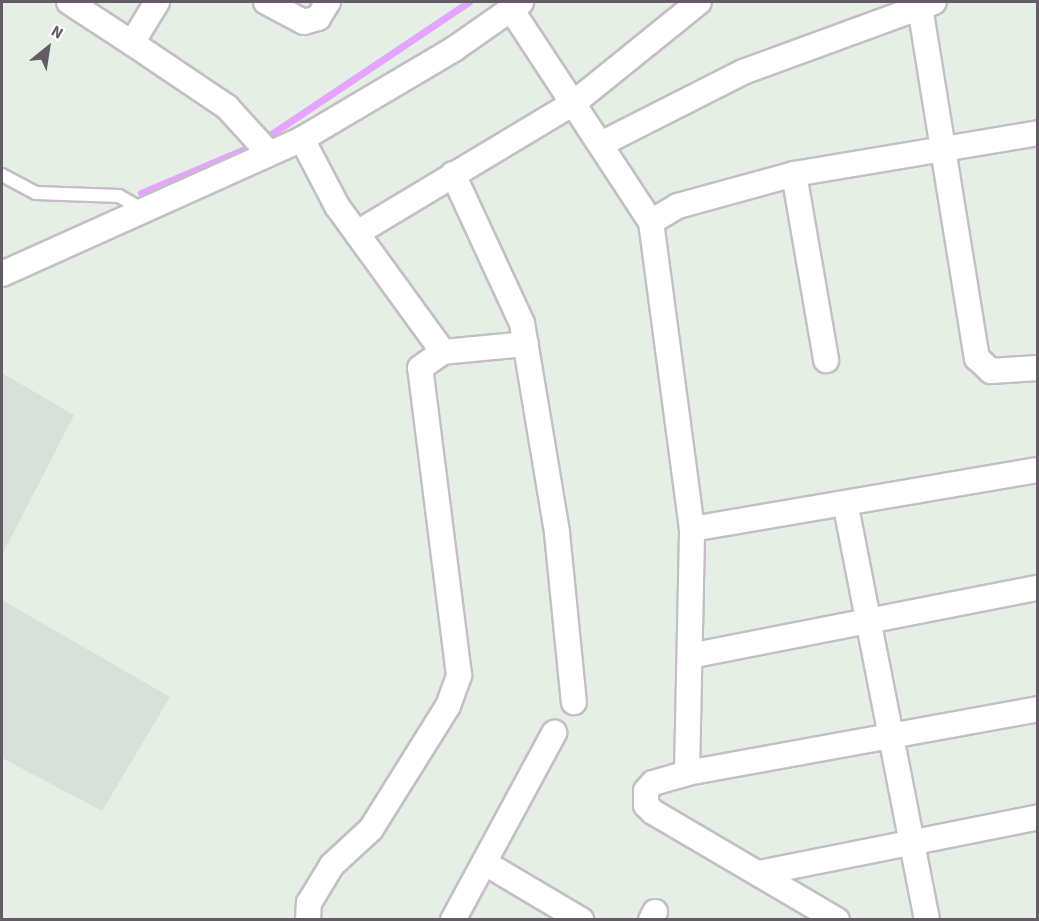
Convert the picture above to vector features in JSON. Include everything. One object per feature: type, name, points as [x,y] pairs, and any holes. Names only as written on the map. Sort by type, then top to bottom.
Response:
[{"type":"street","points":[[69,2],[228,107],[260,142]]},
{"type":"street","points":[[132,43],[157,2]]},
{"type":"street","points":[[266,2],[304,21],[318,18],[328,2]]},
{"type":"street","points":[[357,233],[575,102],[699,2]]},
{"type":"street","points":[[603,143],[743,72],[927,4],[938,146],[976,358],[991,371],[1038,368]]},
{"type":"street","points":[[2,274],[143,210],[260,142],[302,139],[516,5],[651,222],[692,529],[687,773]]},
{"type":"street","points":[[651,222],[678,206],[794,174],[938,146],[1038,132]]},
{"type":"street","points":[[302,139],[357,233],[443,352]]},
{"type":"street","points":[[453,174],[513,294],[526,344],[557,533],[574,702]]},
{"type":"street","points":[[794,174],[826,360]]},
{"type":"street","points":[[308,920],[309,903],[332,865],[371,829],[448,706],[459,675],[419,378],[425,362],[443,352],[526,344]]},
{"type":"street","points":[[692,529],[846,507],[1038,470]]},
{"type":"street","points":[[846,507],[871,619],[927,920]]},
{"type":"street","points":[[690,656],[1038,588]]},
{"type":"street","points":[[837,920],[646,805],[646,791],[653,783],[687,773],[1038,709]]},
{"type":"street","points":[[453,920],[554,734]]},
{"type":"street","points":[[759,873],[1038,817]]},
{"type":"street","points":[[485,863],[581,920]]},
{"type":"lane","points":[[2,175],[36,193],[118,196],[143,210]]},
{"type":"shaded area","points":[[2,373],[74,415],[2,555]]},
{"type":"shaded area","points":[[2,600],[170,697],[102,811],[2,758]]},
{"type":"waterway","points":[[264,139],[469,2]]},
{"type":"waterway","points":[[141,193],[254,145]]}]
